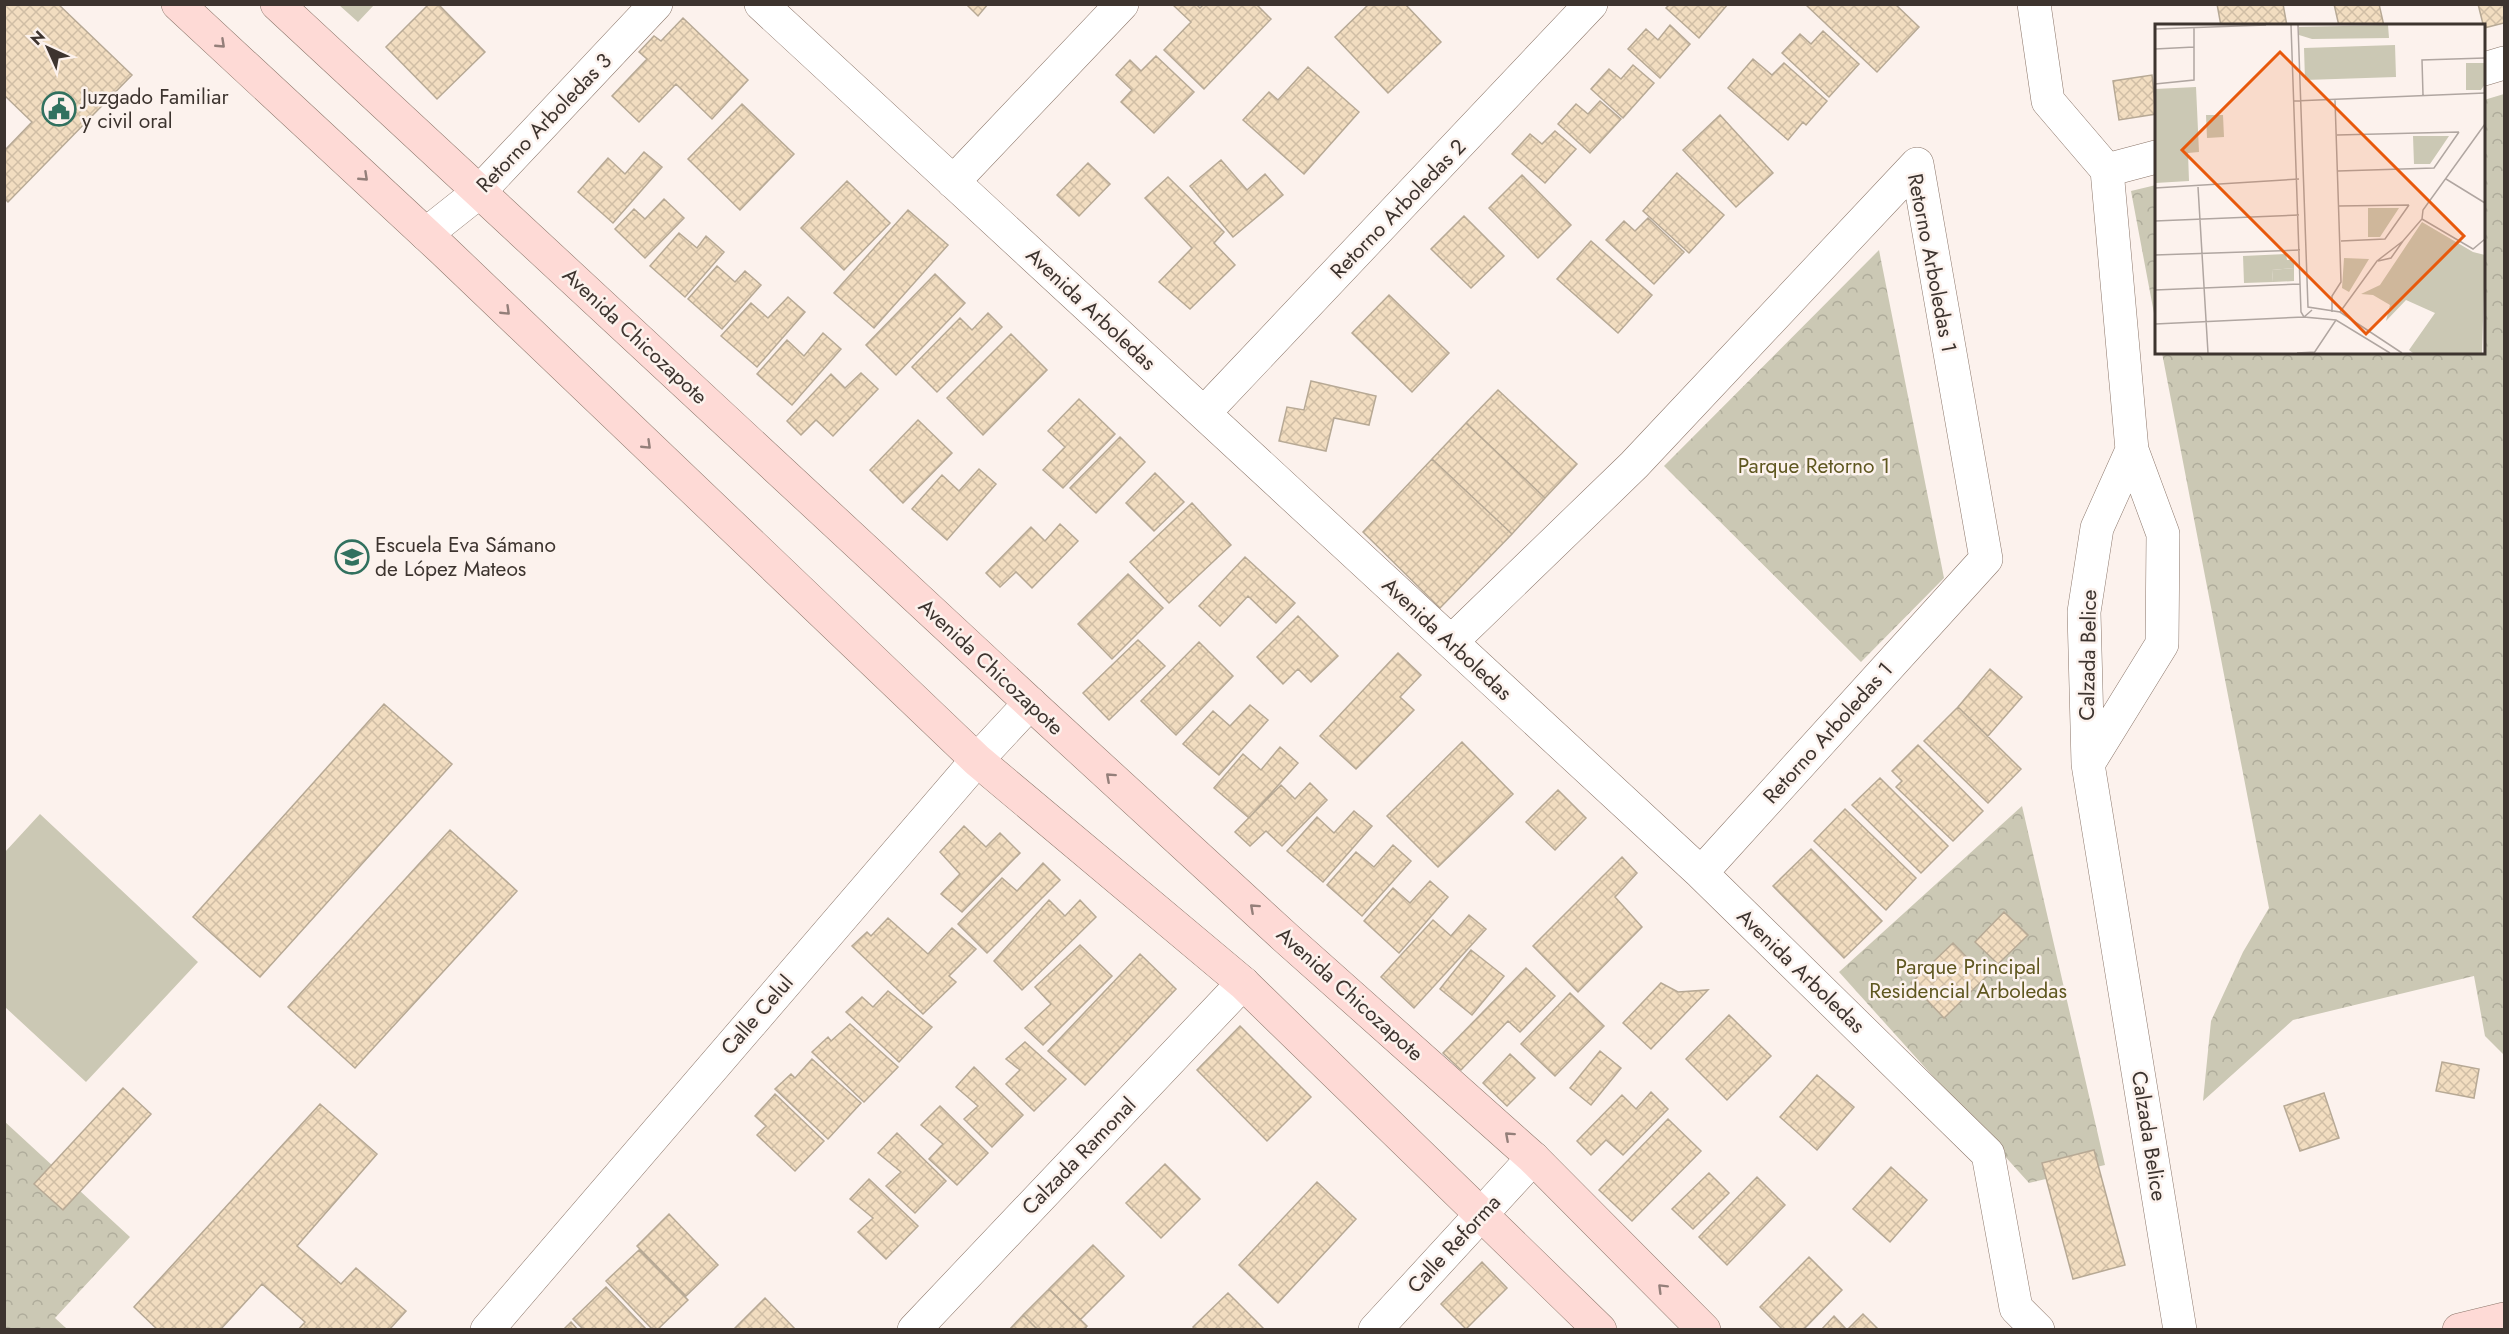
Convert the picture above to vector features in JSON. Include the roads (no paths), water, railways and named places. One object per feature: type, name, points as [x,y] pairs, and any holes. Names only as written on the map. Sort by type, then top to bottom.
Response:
[{"type":"main road","points":[[178,4],[426,234],[977,760],[1243,983],[1600,1329]]},
{"type":"main road","name":"Avenida Chicozapote","points":[[277,4],[1030,703],[1295,946],[1533,1158],[1704,1329]]},
{"type":"main road","points":[[2459,1329],[2505,1319]]},
{"type":"street","name":"Retorno Arboledas 3","points":[[426,234],[479,192],[656,4]]},
{"type":"street","name":"Avenida Arboledas","points":[[761,4],[1701,873],[1988,1154],[2016,1308],[2038,1329]]},
{"type":"street","points":[[953,182],[1122,4]]},
{"type":"street","name":"Retorno Arboledas 2","points":[[1204,413],[1592,4]]},
{"type":"street","points":[[2034,4],[2048,101],[2107,170],[2155,158]]},
{"type":"street","points":[[2485,69],[2505,63]]},
{"type":"street","name":"Retorno Arboledas 1","points":[[1451,642],[1634,465],[1917,164],[1986,560],[1701,873]]},
{"type":"street","name":"Calzada Belice","points":[[2107,170],[2132,450],[2097,528],[2084,612],[2088,764],[2180,1329]]},
{"type":"street","points":[[2088,764],[2162,644],[2163,534],[2132,450]]},
{"type":"street","name":"Calle Celul","points":[[487,1329],[977,760],[1030,703]]},
{"type":"street","name":"Calzada Ramonal","points":[[914,1329],[1243,983]]},
{"type":"street","name":"Calle Reforma","points":[[1375,1329],[1533,1158]]},
{"type":"place","name":"Juzgado Familiar y civil oral","points":[[59,109]]},
{"type":"place","name":"Escuela Eva Sámano de López Mateos","points":[[352,557]]},
{"type":"park label","name":"Parque Retorno 1","points":[[1814,466]]},
{"type":"park label","name":"Parque Principal Residencial Arboledas","points":[[1968,979]]}]
